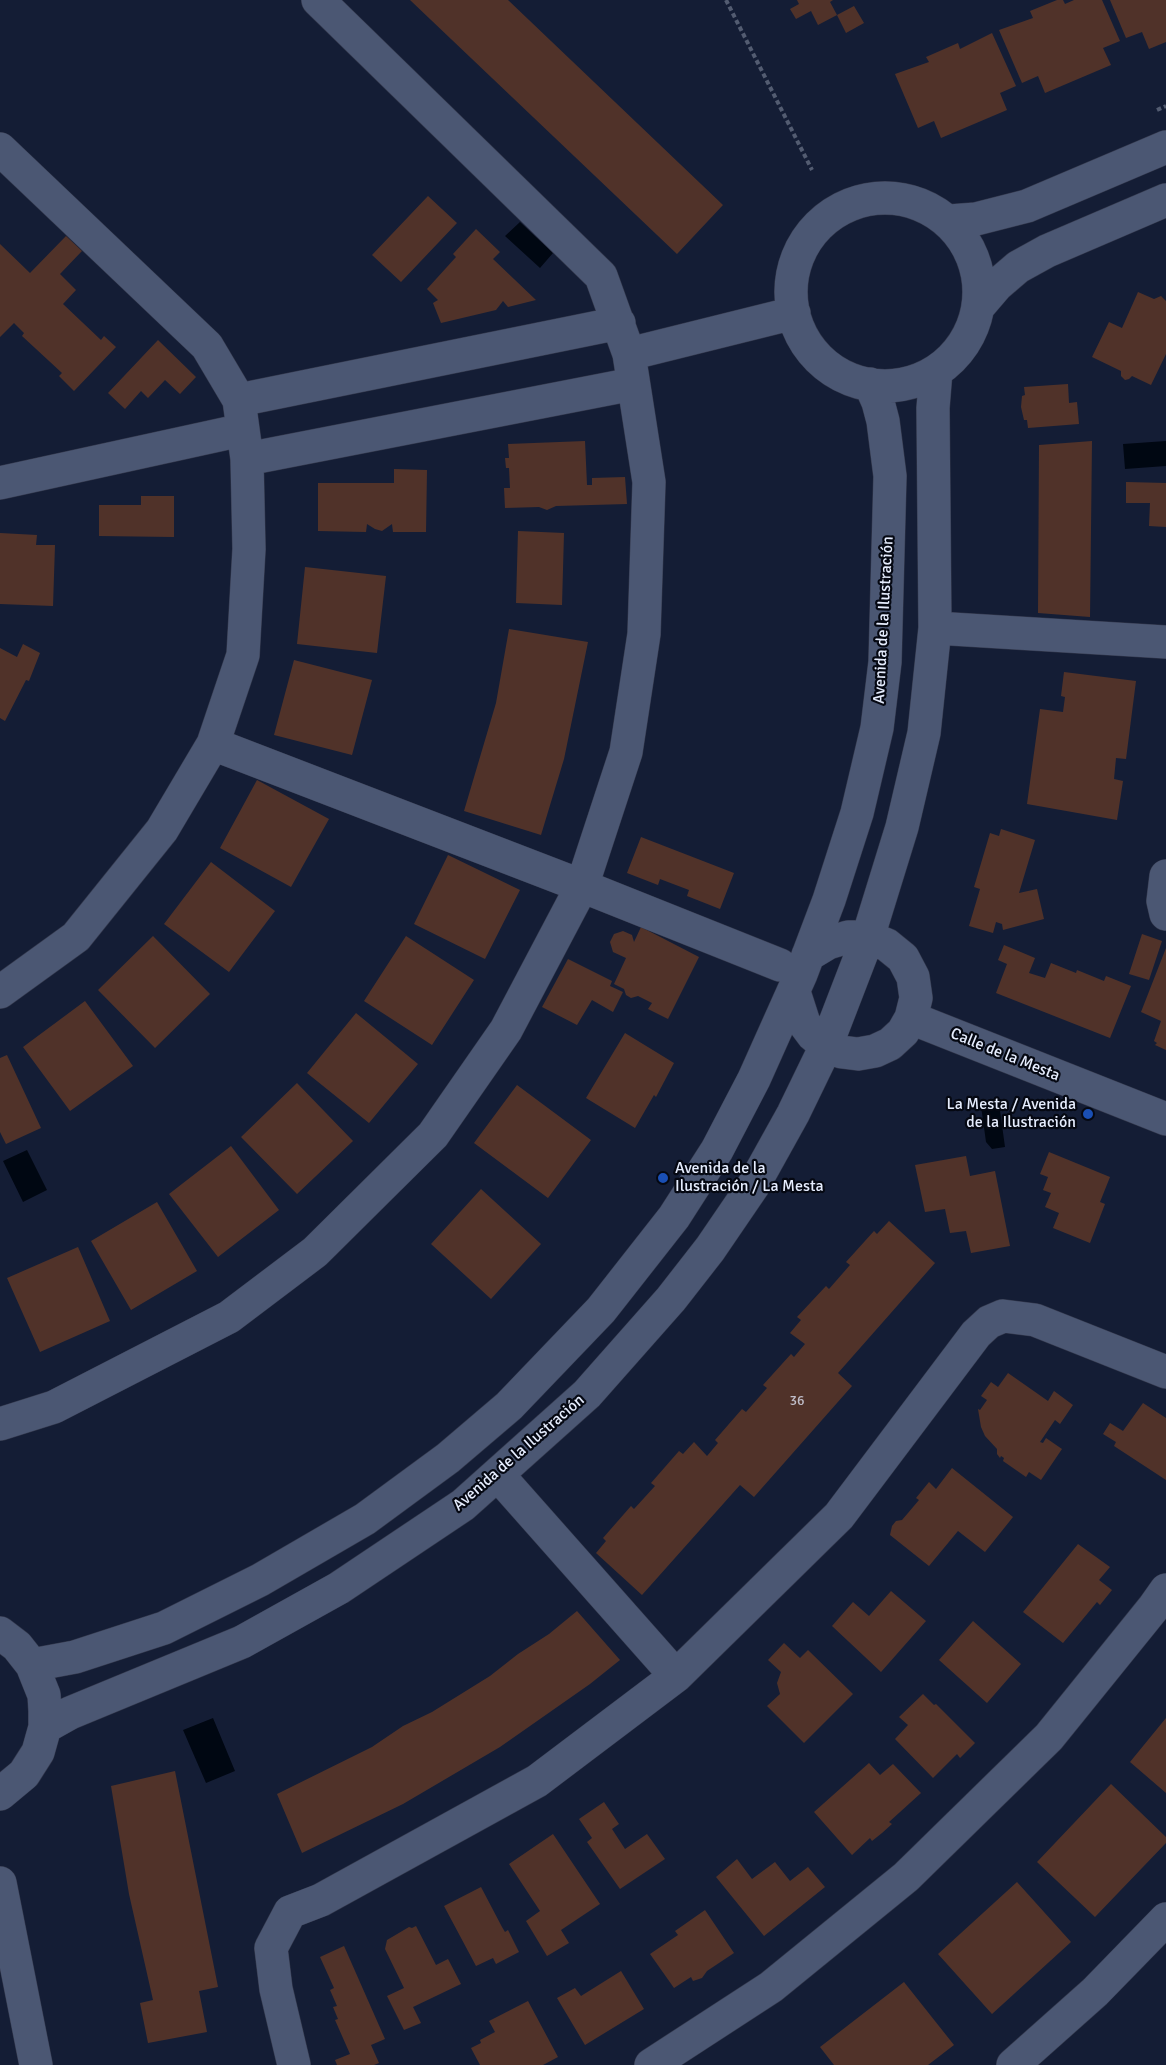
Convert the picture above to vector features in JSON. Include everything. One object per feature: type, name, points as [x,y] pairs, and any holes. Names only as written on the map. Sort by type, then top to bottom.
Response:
[{"type":"street","points":[[0,1424],[54,1407],[229,1317],[315,1252],[433,1135],[506,1030],[582,885],[626,752],[644,634],[650,482],[631,369],[619,323],[601,276],[318,0]]},
{"type":"street","points":[[949,221],[976,219],[1027,206],[1166,147]]},
{"type":"street","points":[[0,149],[207,346],[243,430],[249,549],[243,655],[213,744],[162,830],[76,937],[0,992]]},
{"type":"street","points":[[875,198],[895,198],[924,206],[949,221],[964,239],[974,261],[979,283],[979,306],[969,336],[960,350],[936,371],[904,384],[887,386],[870,384],[840,374],[827,366],[806,342],[794,313],[791,294],[793,274],[798,255],[808,237],[821,222],[855,202],[875,198]]},
{"type":"street","points":[[979,306],[997,285],[1018,267],[1047,251],[1166,200]]},
{"type":"street","points":[[0,483],[243,430],[631,369],[794,313]]},
{"type":"street","points":[[243,430],[619,323]]},
{"type":"street","name":"Avenida de la Ilustración","points":[[45,1727],[70,1713],[158,1678],[252,1636],[339,1588],[463,1505],[587,1394],[671,1299],[710,1249],[753,1186],[793,1114],[826,1046],[868,937],[899,836],[924,733],[934,628],[933,408],[936,371]]},
{"type":"street","name":"Avenida de la Ilustración","points":[[32,1665],[75,1657],[164,1628],[260,1580],[365,1519],[448,1458],[510,1406],[601,1310],[674,1217],[717,1150],[754,1079],[794,971],[829,900],[857,813],[877,728],[885,662],[890,476],[883,421],[870,384]]},
{"type":"street","points":[[934,628],[1166,642]]},
{"type":"street","points":[[213,744],[582,885],[794,971]]},
{"type":"street","points":[[1166,876],[1162,901],[1166,914]]},
{"type":"street","points":[[848,937],[868,937],[887,945],[903,958],[913,977],[916,998],[911,1018],[903,1032],[890,1044],[875,1051],[858,1054],[842,1052],[826,1046],[804,1023],[794,971],[828,943],[848,937]]},
{"type":"street","name":"Calle de la Mesta","points":[[911,1018],[1166,1119]]},
{"type":"street","points":[[294,2065],[276,1989],[271,1948],[290,1912],[321,1900],[537,1781],[676,1676],[839,1516],[976,1334],[989,1322],[1003,1316],[1035,1320],[1166,1372]]},
{"type":"street","points":[[498,1475],[676,1676]]},
{"type":"street","points":[[651,2065],[771,1987],[906,1877],[1049,1737],[1166,1590]]},
{"type":"street","points":[[0,1633],[17,1646],[32,1665],[44,1695],[45,1727],[38,1752],[24,1773],[0,1794]]},
{"type":"street","points":[[0,1883],[36,2065]]},
{"type":"street","points":[[1013,2065],[1095,1992],[1166,1919]]},
{"type":"path","points":[[726,0],[812,170]]},
{"type":"shaded area","points":[[520,222],[553,253],[540,268],[505,236]]},
{"type":"shaded area","points":[[1166,441],[1166,466],[1125,469],[1123,444]]},
{"type":"shaded area","points":[[999,1103],[1005,1147],[992,1149],[986,1142],[981,1106]]},
{"type":"shaded area","points":[[27,1150],[47,1190],[23,1202],[3,1161]]},
{"type":"shaded area","points":[[213,1718],[235,1771],[206,1783],[183,1730]]},
{"type":"building","points":[[410,0],[508,0],[723,205],[677,254]]},
{"type":"building","points":[[797,0],[833,0],[830,2],[837,15],[818,25],[811,11],[796,19],[790,9],[799,4]]},
{"type":"building","points":[[1057,0],[1063,0],[1065,4],[1074,0],[1102,0],[1120,41],[1103,48],[1111,65],[1045,93],[1038,76],[1022,83],[999,30],[1033,18],[1030,11]]},
{"type":"building","points":[[1110,0],[1166,0],[1166,42],[1149,49],[1142,32],[1126,38]]},
{"type":"building","points":[[854,6],[864,23],[846,33],[837,15]]},
{"type":"building","points":[[992,33],[1016,86],[1000,93],[1007,110],[941,138],[934,121],[918,128],[895,74],[929,62],[926,57],[958,43],[960,49]]},
{"type":"building","points":[[428,196],[457,223],[401,282],[372,255]]},
{"type":"building","points":[[476,229],[500,252],[493,259],[536,300],[508,307],[503,301],[496,310],[441,323],[433,303],[438,300],[427,289],[456,257],[453,254]]},
{"type":"building","points":[[66,236],[82,251],[60,274],[76,290],[63,304],[101,340],[104,336],[116,347],[74,391],[59,376],[62,373],[22,336],[24,333],[14,323],[0,337],[0,244],[30,273]]},
{"type":"building","points":[[1138,292],[1154,299],[1161,296],[1166,301],[1166,354],[1151,385],[1132,376],[1125,380],[1121,376],[1121,371],[1092,357],[1109,322],[1122,328]]},
{"type":"building","points":[[158,340],[196,377],[180,394],[165,380],[148,398],[141,391],[125,409],[108,393]]},
{"type":"building","points":[[1068,384],[1069,403],[1077,402],[1079,424],[1028,428],[1021,407],[1022,396],[1025,395],[1024,387]]},
{"type":"building","points":[[585,441],[587,485],[592,485],[592,478],[625,477],[627,504],[556,506],[547,510],[539,507],[505,508],[504,488],[510,488],[509,468],[506,468],[505,458],[509,458],[508,444]]},
{"type":"building","points":[[1092,441],[1090,617],[1038,613],[1039,445]]},
{"type":"building","points":[[394,469],[427,470],[426,532],[393,532],[392,524],[382,531],[367,524],[366,532],[318,531],[318,483],[394,483]]},
{"type":"building","points":[[1126,482],[1166,483],[1166,527],[1149,526],[1150,503],[1126,503]]},
{"type":"building","points":[[141,496],[174,496],[174,537],[99,536],[99,505],[141,505]]},
{"type":"building","points":[[518,531],[564,533],[562,605],[516,603]]},
{"type":"building","points":[[0,533],[37,535],[36,545],[55,545],[53,606],[0,604]]},
{"type":"building","points":[[305,567],[386,576],[377,653],[297,644]]},
{"type":"building","points":[[509,629],[588,642],[564,759],[541,835],[464,811],[496,703]]},
{"type":"building","points":[[23,644],[40,653],[29,681],[26,680],[5,721],[0,718],[0,648],[17,657]]},
{"type":"building","points":[[294,660],[372,680],[352,755],[274,735]]},
{"type":"building","points":[[1064,672],[1136,681],[1126,759],[1116,758],[1114,779],[1123,781],[1117,820],[1027,804],[1040,709],[1063,712],[1065,697],[1061,696]]},
{"type":"building","points":[[257,780],[329,819],[291,887],[220,848]]},
{"type":"building","points":[[1001,829],[1035,840],[1019,893],[1037,889],[1044,919],[1003,930],[1002,924],[996,922],[993,933],[969,926],[980,889],[974,887],[990,833],[999,836]]},
{"type":"building","points":[[641,837],[734,873],[720,909],[687,896],[689,890],[660,879],[658,885],[627,873]]},
{"type":"building","points":[[448,855],[520,890],[485,959],[414,924]]},
{"type":"building","points":[[211,862],[275,911],[229,972],[164,924]]},
{"type":"building","points":[[641,927],[699,957],[668,1019],[648,1009],[652,1003],[638,996],[631,998],[626,995],[624,989],[614,984],[626,958],[613,952],[610,942],[614,934],[623,931],[632,935],[634,942]]},
{"type":"building","points":[[1142,934],[1162,941],[1149,980],[1129,974]]},
{"type":"building","points":[[153,936],[210,994],[155,1048],[98,990]]},
{"type":"building","points":[[406,936],[474,980],[432,1045],[364,1001]]},
{"type":"building","points":[[1004,945],[1035,958],[1029,973],[1045,978],[1051,963],[1104,981],[1106,976],[1131,986],[1110,1038],[996,993],[1007,964],[998,960]]},
{"type":"building","points":[[1166,948],[1166,1050],[1155,1045],[1157,1043],[1154,1041],[1161,1021],[1141,1012]]},
{"type":"building","points":[[568,959],[612,981],[610,986],[623,992],[613,1012],[592,1000],[577,1025],[542,1007]]},
{"type":"building","points":[[85,1001],[133,1066],[70,1111],[23,1047]]},
{"type":"building","points":[[356,1013],[418,1064],[369,1123],[307,1073]]},
{"type":"building","points":[[625,1033],[674,1063],[656,1097],[654,1095],[635,1128],[586,1098]]},
{"type":"building","points":[[7,1055],[41,1128],[6,1144],[0,1132],[0,1058]]},
{"type":"building","points":[[297,1083],[353,1141],[297,1194],[241,1137]]},
{"type":"building","points":[[517,1085],[591,1140],[548,1198],[474,1143]]},
{"type":"building","points":[[231,1146],[279,1210],[218,1257],[169,1194]]},
{"type":"building","points":[[1049,1152],[1110,1177],[1100,1202],[1105,1204],[1090,1243],[1053,1228],[1059,1213],[1045,1207],[1051,1193],[1043,1190],[1048,1177],[1040,1174]]},
{"type":"building","points":[[966,1156],[970,1176],[995,1171],[1010,1246],[971,1253],[966,1231],[950,1233],[945,1209],[925,1212],[915,1165]]},
{"type":"building","points":[[481,1189],[541,1244],[491,1299],[431,1244]]},
{"type":"building","points":[[157,1202],[197,1271],[131,1310],[91,1241]]},
{"type":"building","points":[[889,1221],[935,1263],[838,1373],[852,1386],[754,1497],[740,1485],[642,1595],[596,1553],[606,1541],[603,1538],[631,1506],[634,1509],[655,1486],[651,1483],[679,1451],[683,1454],[694,1442],[707,1456],[718,1443],[715,1440],[742,1409],[746,1412],[767,1388],[763,1385],[791,1354],[794,1357],[805,1344],[790,1333],[801,1320],[797,1317],[826,1286],[829,1289],[850,1265],[846,1262],[874,1231],[877,1234]]},
{"type":"building","points":[[78,1247],[110,1321],[40,1352],[7,1278]]},
{"type":"building","points":[[1008,1373],[1048,1401],[1054,1391],[1073,1405],[1060,1424],[1055,1420],[1040,1442],[1043,1443],[1046,1438],[1062,1449],[1041,1480],[1029,1472],[1026,1477],[1003,1461],[1004,1458],[1001,1456],[1000,1458],[997,1454],[997,1449],[985,1436],[981,1427],[978,1409],[980,1410],[987,1400],[981,1396],[991,1382],[998,1387]]},
{"type":"building","points":[[1143,1403],[1166,1418],[1166,1480],[1114,1446],[1116,1442],[1103,1434],[1110,1423],[1123,1431]]},
{"type":"building","points":[[952,1468],[1013,1517],[985,1552],[958,1531],[929,1566],[890,1535],[892,1526],[896,1521],[902,1520],[919,1500],[916,1498],[929,1482],[936,1489]]},
{"type":"building","points":[[1078,1544],[1110,1567],[1099,1580],[1112,1590],[1100,1605],[1097,1602],[1063,1643],[1023,1612]]},
{"type":"building","points":[[891,1591],[926,1621],[881,1672],[832,1626],[853,1602],[869,1616]]},
{"type":"building","points":[[577,1611],[620,1660],[590,1684],[500,1747],[403,1804],[302,1853],[277,1794],[372,1747],[403,1726],[432,1712],[490,1676]]},
{"type":"building","points":[[973,1621],[1021,1664],[987,1703],[939,1660]]},
{"type":"building","points":[[784,1643],[800,1658],[808,1650],[853,1694],[804,1743],[767,1706],[780,1694],[777,1683],[781,1672],[768,1660]]},
{"type":"building","points":[[923,1694],[975,1743],[960,1758],[957,1754],[933,1778],[895,1739],[908,1725],[899,1717]]},
{"type":"building","points":[[1166,1718],[1166,1793],[1130,1762]]},
{"type":"building","points":[[869,1763],[880,1775],[893,1764],[921,1793],[889,1822],[892,1824],[882,1833],[872,1841],[870,1838],[852,1855],[814,1812]]},
{"type":"building","points":[[175,1771],[218,1987],[199,1991],[207,2032],[148,2043],[140,2003],[153,2000],[129,1894],[111,1786]]},
{"type":"building","points":[[1111,1784],[1166,1837],[1166,1843],[1095,1917],[1037,1862]]},
{"type":"building","points":[[604,1802],[619,1824],[612,1829],[625,1849],[647,1834],[665,1859],[620,1889],[587,1842],[592,1838],[579,1819]]},
{"type":"building","points":[[553,1834],[600,1904],[561,1930],[569,1943],[547,1956],[526,1921],[540,1911],[509,1864]]},
{"type":"building","points":[[737,1859],[752,1879],[775,1862],[790,1881],[808,1867],[825,1887],[764,1936],[716,1877]]},
{"type":"building","points":[[1017,1882],[1071,1942],[992,2014],[938,1954]]},
{"type":"building","points":[[481,1887],[502,1927],[505,1932],[508,1930],[519,1952],[496,1964],[493,1958],[476,1966],[444,1906]]},
{"type":"building","points":[[705,1910],[734,1953],[707,1971],[702,1978],[693,1981],[691,1977],[674,1988],[650,1954],[678,1935],[675,1931]]},
{"type":"building","points":[[416,1926],[436,1965],[448,1959],[461,1984],[413,2007],[421,2023],[404,2030],[387,1996],[404,1988],[385,1949],[387,1940],[409,1927]]},
{"type":"building","points":[[344,1946],[385,2039],[371,2045],[379,2063],[374,2065],[337,2065],[335,2060],[350,2054],[335,2020],[338,2019],[333,2007],[337,2006],[330,1990],[334,1988],[320,1957]]},
{"type":"building","points":[[621,1971],[644,2009],[585,2045],[557,1998],[575,1988],[581,1996]]},
{"type":"building","points":[[904,1982],[954,2045],[928,2065],[834,2065],[820,2047]]},
{"type":"building","points":[[528,2001],[558,2057],[543,2065],[480,2065],[471,2048],[495,2032],[489,2021]]},
{"type":"place","name":"La Mesta / Avenida de la Ilustración","points":[[1088,1114]]},
{"type":"place","name":"Avenida de la Ilustración / La Mesta","points":[[663,1178]]}]
